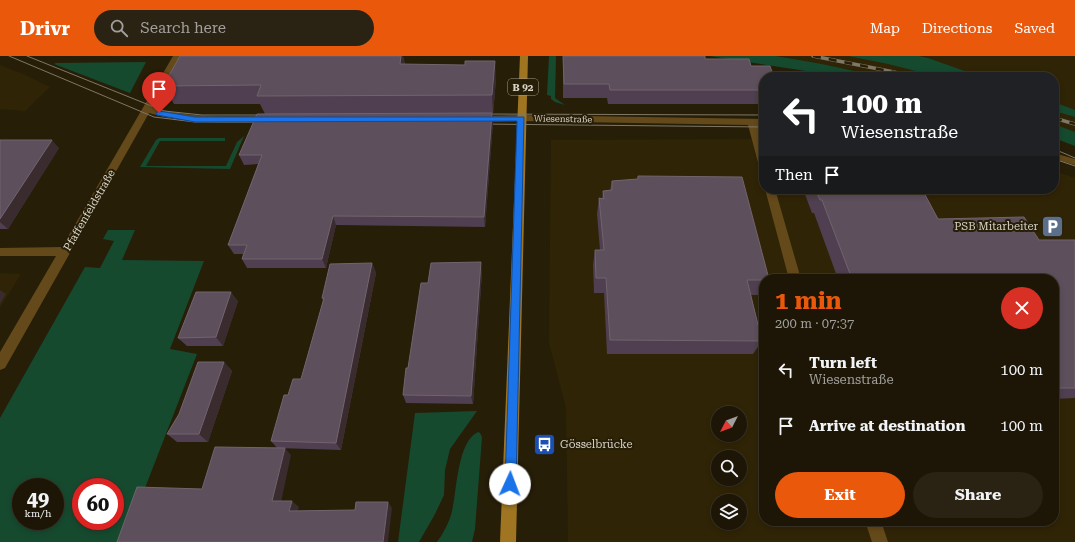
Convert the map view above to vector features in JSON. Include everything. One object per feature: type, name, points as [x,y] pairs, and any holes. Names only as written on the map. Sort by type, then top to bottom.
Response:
[{"type":"main road","name":"B 92","points":[[508,542],[524,56]]},
{"type":"street","name":"Pfaffenfeldstraße","points":[[0,364],[148,109],[177,56]]},
{"type":"street","points":[[148,109],[172,117],[195,119],[280,119]]},
{"type":"street","name":"Wiesenstraße","points":[[466,119],[521,118],[759,122]]},
{"type":"street","points":[[752,122],[759,148]]},
{"type":"street","points":[[1059,157],[1075,162]]},
{"type":"street","points":[[771,194],[794,274]]},
{"type":"street","points":[[0,252],[65,251]]},
{"type":"street","points":[[875,526],[880,542]]},
{"type":"shaded area","points":[[776,56],[848,56],[919,72],[859,72]]},
{"type":"shaded area","points":[[919,56],[1075,56],[1075,110],[1059,104],[1059,72],[968,72]]},
{"type":"shaded area","points":[[0,65],[50,87],[25,111],[0,109]]},
{"type":"shaded area","points":[[1059,112],[1075,117],[1075,132],[1059,126]]},
{"type":"shaded area","points":[[759,139],[759,194],[1059,194],[1059,173],[1075,178],[1075,542],[568,542],[566,408],[549,343],[551,140]]},
{"type":"shaded area","points":[[0,273],[21,274],[0,308]]},
{"type":"green space","points":[[549,56],[556,56],[555,98],[565,105],[555,102],[551,99],[551,96],[547,95]]},
{"type":"green space","points":[[709,56],[776,56],[859,72],[813,72]]},
{"type":"green space","points":[[848,56],[919,56],[968,72],[919,72]]},
{"type":"green space","points":[[146,62],[130,93],[54,64],[56,63]]},
{"type":"green space","points":[[1059,104],[1075,110],[1075,117],[1059,112]]},
{"type":"green space","points":[[1059,126],[1075,132],[1075,146],[1059,140]]},
{"type":"green space","points":[[244,136],[230,169],[140,167],[156,140],[159,138],[225,138],[225,141],[160,141],[146,166],[226,166],[237,142]]},
{"type":"green space","points":[[108,230],[135,230],[122,260],[204,261],[170,349],[197,354],[124,542],[0,542],[0,418],[85,267],[100,268],[114,241],[103,239]]},
{"type":"green space","points":[[477,411],[450,449],[445,470],[444,495],[419,542],[398,542],[415,413]]},
{"type":"green space","points":[[478,432],[482,437],[475,529],[472,542],[437,542],[442,535],[451,515],[462,456],[471,437]]},
{"type":"building","points":[[180,56],[401,56],[400,64],[465,65],[465,61],[495,61],[492,95],[257,96],[261,85],[163,86]]},
{"type":"building","points":[[563,56],[705,56],[705,59],[749,59],[751,66],[770,66],[772,72],[759,72],[759,90],[610,90],[609,84],[564,84]]},
{"type":"building","points":[[492,113],[484,217],[333,216],[322,259],[242,259],[247,245],[228,245],[262,155],[239,155],[257,114]]},
{"type":"building","points":[[0,140],[52,140],[0,219]]},
{"type":"building","points":[[638,176],[742,177],[768,274],[759,274],[759,280],[747,280],[759,329],[759,341],[610,340],[606,278],[596,278],[595,250],[604,250],[599,198],[604,199],[603,191],[612,190],[612,181],[638,179]]},
{"type":"building","points":[[817,194],[925,194],[938,219],[1024,217],[1039,240],[1075,240],[1075,388],[1059,388],[1059,274],[850,274],[822,200],[820,200]]},
{"type":"building","points":[[481,262],[471,396],[403,395],[406,368],[408,368],[421,283],[428,283],[431,263]]},
{"type":"building","points":[[372,263],[336,443],[271,441],[284,395],[288,395],[293,379],[301,379],[324,298],[322,298],[330,264]]},
{"type":"building","points":[[196,292],[231,292],[216,337],[178,338]]},
{"type":"building","points":[[198,362],[224,362],[199,434],[167,434],[179,414]]},
{"type":"building","points":[[215,447],[285,448],[272,501],[292,501],[289,511],[355,510],[356,502],[388,502],[383,542],[117,542],[121,530],[124,530],[124,523],[137,487],[202,489]]},
{"type":"tram line","points":[[9,56],[154,117],[195,122],[264,122]]},
{"type":"tram line","points":[[27,56],[164,111],[202,115],[266,115]]},
{"type":"tram line","points":[[480,114],[759,115]]},
{"type":"tram line","points":[[482,124],[759,127]]},
{"type":"tram line","points":[[1059,151],[1075,158]]},
{"type":"tram line","points":[[1059,161],[1075,166]]},
{"type":"railway","points":[[813,56],[894,72]]},
{"type":"railway","points":[[1059,119],[1075,124]]},
{"type":"place","name":"PSB Mitarbeiter","points":[[1053,226]]},
{"type":"place","name":"Gösselbrücke","points":[[545,444]]},
{"type":"route","points":[[159,113],[172,117],[195,119],[521,118],[510,484]]}]
